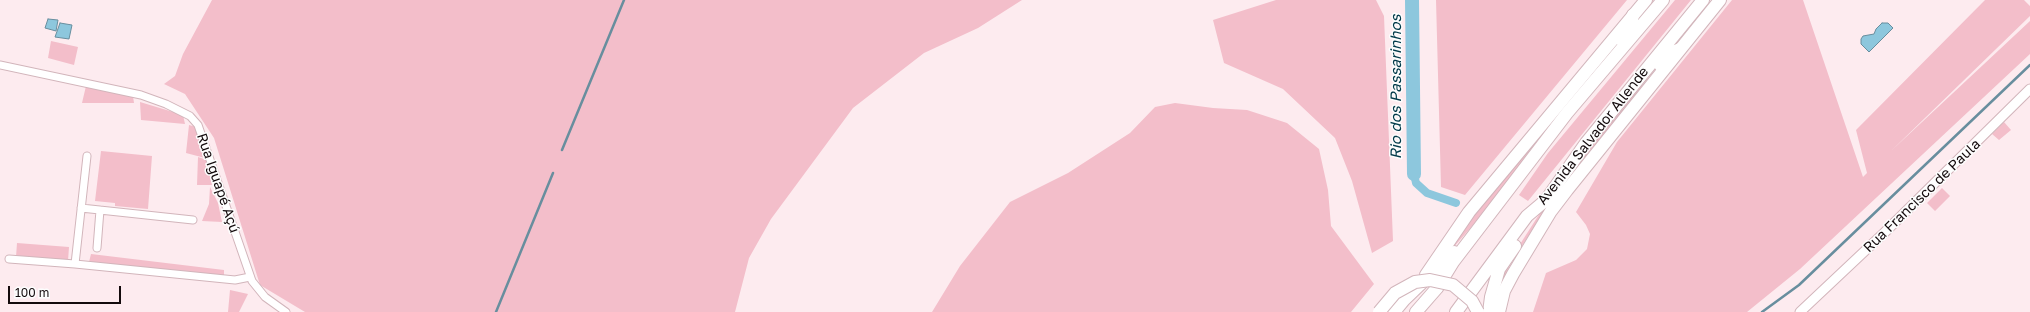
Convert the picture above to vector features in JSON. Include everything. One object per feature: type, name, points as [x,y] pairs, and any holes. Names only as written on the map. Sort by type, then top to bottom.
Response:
[{"type":"main road","points":[[1418,287],[1469,212],[1646,0]]},
{"type":"main road","points":[[1416,312],[1437,288],[1483,223],[1591,84],[1663,0]]},
{"type":"main road","name":"Avenida Salvador Allende","points":[[1456,312],[1527,216],[1546,200],[1608,114],[1703,0]]},
{"type":"main road","name":"Avenida Salvador Allende","points":[[1500,312],[1504,291],[1552,211],[1720,0]]},
{"type":"main road","points":[[1591,84],[1598,71],[1626,31],[1633,15]]},
{"type":"main road","points":[[1608,114],[1654,71],[1668,54],[1680,49]]},
{"type":"main road","points":[[1489,312],[1490,297],[1499,269],[1546,200]]},
{"type":"main road","points":[[1394,312],[1458,248],[1474,229],[1483,223]]},
{"type":"main road","points":[[1379,312],[1395,293],[1415,282],[1430,280],[1453,285],[1472,301],[1478,312]]},
{"type":"street","name":"Rua Iguapé Açú","points":[[0,64],[141,95],[166,104],[190,116],[198,125],[249,273],[257,289],[265,297],[286,312]]},
{"type":"street","name":"Rua Francisco de Paula","points":[[1800,312],[1814,302],[2030,89]]},
{"type":"street","points":[[75,264],[87,156]]},
{"type":"street","points":[[81,208],[194,220]]},
{"type":"street","points":[[97,248],[100,210]]},
{"type":"street","points":[[9,259],[228,279],[249,273]]},
{"type":"street","name":"Rua Francisco de Paula","points":[[1808,312],[1814,302]]},
{"type":"shaded area","points":[[212,0],[1022,0],[978,28],[924,53],[853,108],[771,219],[749,258],[735,312],[305,312],[260,285],[214,138],[185,94],[164,84],[175,76],[183,54]]},
{"type":"shaded area","points":[[1276,0],[1376,0],[1384,16],[1393,241],[1372,253],[1352,181],[1335,138],[1283,89],[1224,63],[1213,20]]},
{"type":"shaded area","points":[[1436,0],[1627,0],[1465,195],[1441,187]]},
{"type":"shaded area","points":[[1675,0],[1691,0],[1528,201],[1519,195],[1548,153]]},
{"type":"shaded area","points":[[1732,0],[1803,0],[1863,177],[1867,173],[1856,130],[1985,0],[2024,0],[2030,6],[2030,16],[1891,151],[2030,21],[2030,54],[1800,269],[1747,312],[1533,312],[1546,273],[1576,260],[1587,249],[1590,234],[1586,225],[1576,212],[1617,142]]},
{"type":"shaded area","points":[[51,41],[78,47],[74,65],[48,58]]},
{"type":"shaded area","points":[[1642,85],[1643,86],[1542,214],[1510,265],[1492,304],[1508,263],[1540,213],[1589,148]]},
{"type":"shaded area","points":[[86,86],[133,96],[134,103],[82,103]]},
{"type":"shaded area","points":[[140,102],[183,115],[185,124],[141,120]]},
{"type":"shaded area","points":[[1175,103],[1213,108],[1247,110],[1287,123],[1319,149],[1328,190],[1331,226],[1374,284],[1351,312],[932,312],[960,266],[1010,202],[1068,173],[1130,133],[1155,107]]},
{"type":"shaded area","points":[[2004,122],[2011,130],[1999,140],[1992,134]]},
{"type":"shaded area","points":[[189,125],[196,127],[205,158],[186,153]]},
{"type":"shaded area","points":[[1549,125],[1487,209],[1446,256],[1476,210]]},
{"type":"shaded area","points":[[101,151],[152,156],[148,209],[115,206],[115,203],[95,201]]},
{"type":"shaded area","points":[[198,157],[207,160],[212,185],[197,185]]},
{"type":"shaded area","points":[[210,187],[218,203],[222,222],[202,221],[209,204]]},
{"type":"shaded area","points":[[1942,188],[1950,196],[1935,211],[1927,203]]},
{"type":"shaded area","points":[[17,243],[69,247],[68,261],[16,257]]},
{"type":"shaded area","points":[[91,254],[224,270],[224,282],[88,266]]},
{"type":"shaded area","points":[[230,290],[248,294],[239,312],[228,312]]},
{"type":"water","points":[[48,19],[58,20],[56,31],[45,28]]},
{"type":"water","points":[[60,23],[72,25],[69,39],[55,37]]},
{"type":"water","points":[[1882,23],[1888,23],[1893,28],[1869,52],[1861,44],[1861,39],[1863,36],[1874,34],[1876,29]]},
{"type":"waterway","points":[[562,150],[624,0]]},
{"type":"waterway","name":"Rio dos Passarinhos","points":[[1412,0],[1414,174]]},
{"type":"waterway","points":[[1762,312],[1799,285],[2030,65]]},
{"type":"waterway","points":[[496,312],[553,173]]},
{"type":"waterway","points":[[1414,174],[1416,183],[1427,193],[1456,203]]}]
